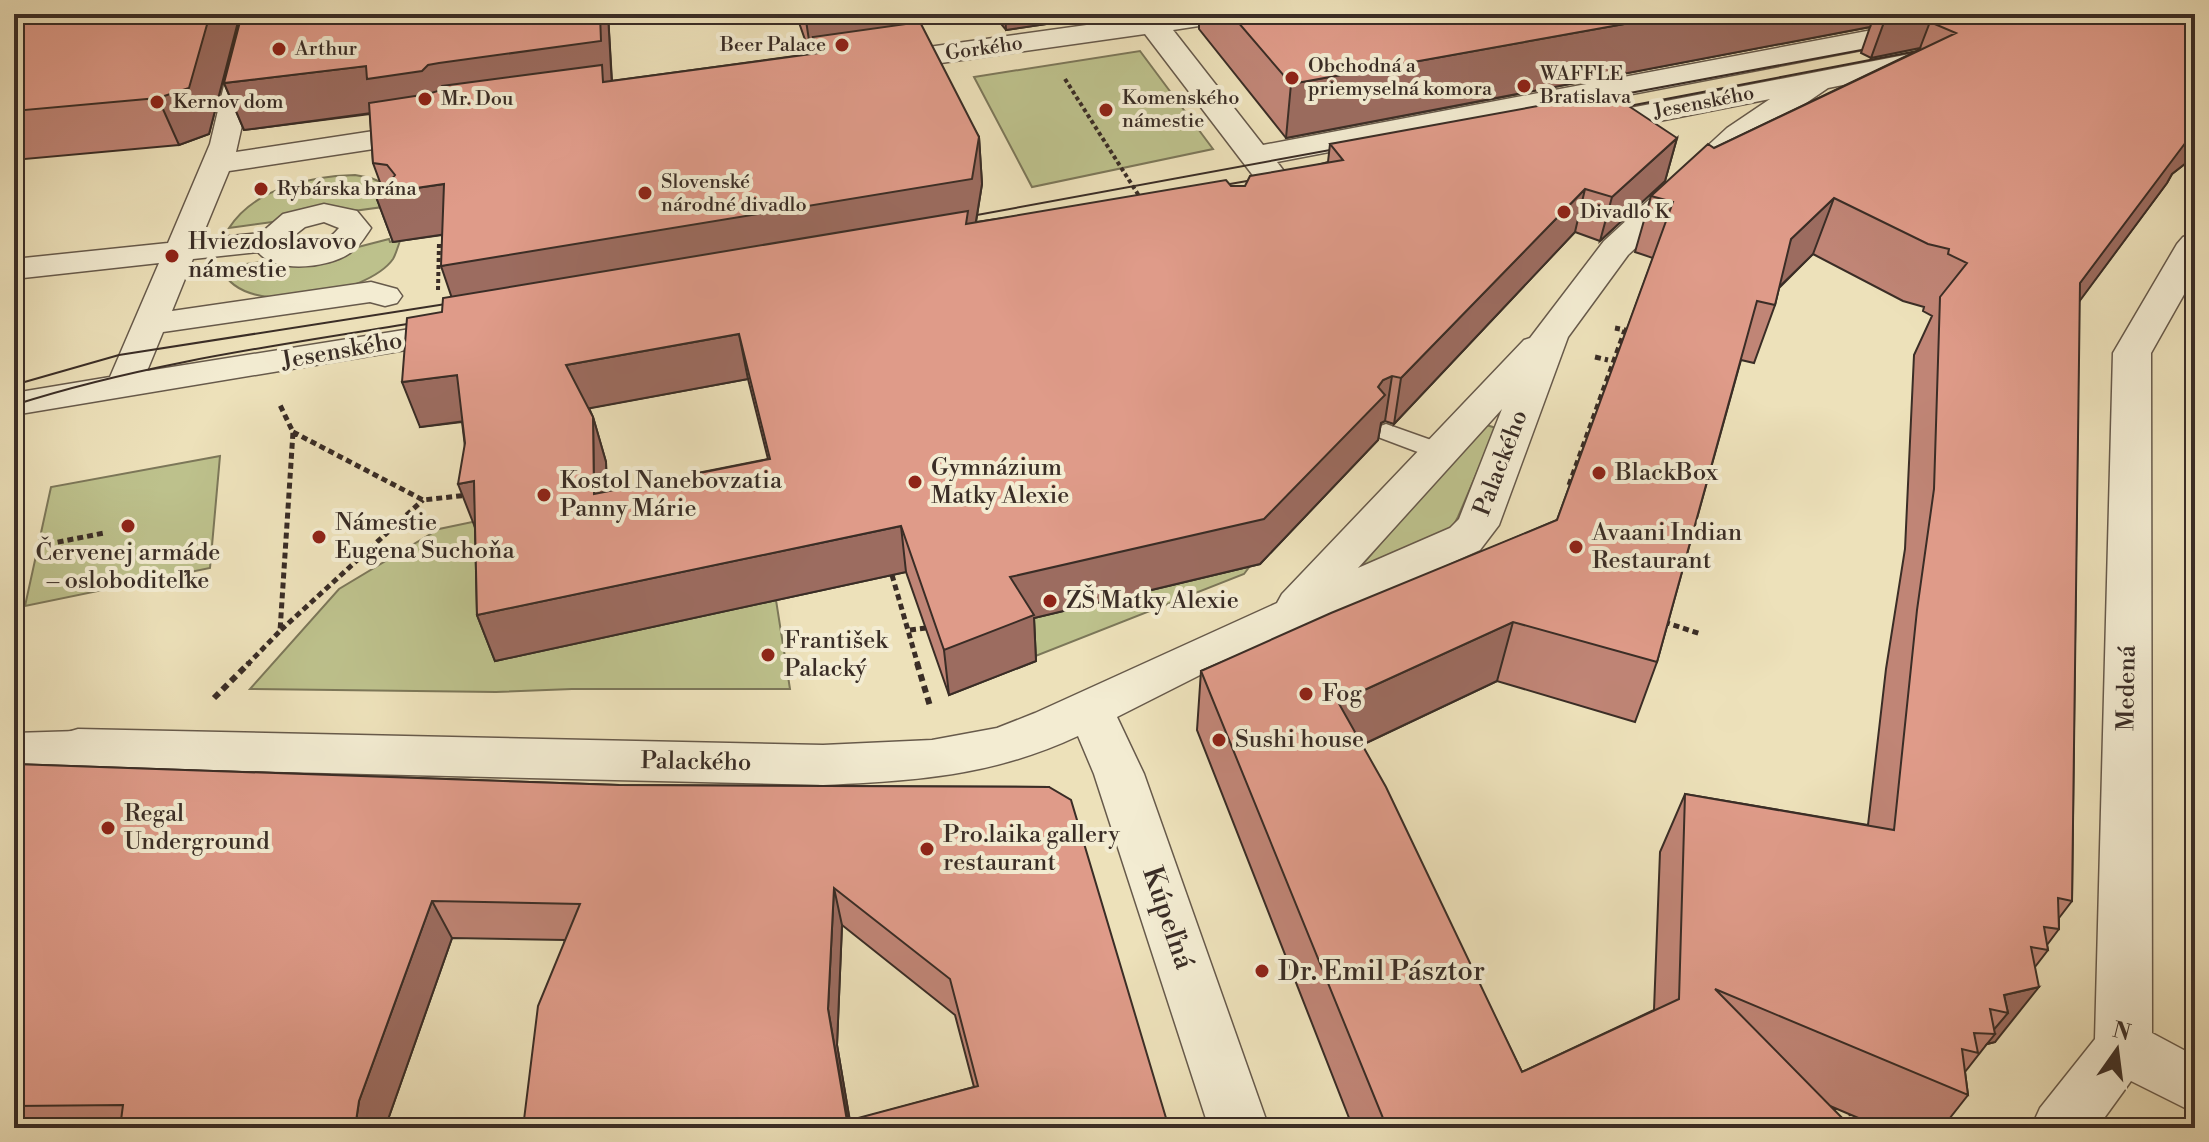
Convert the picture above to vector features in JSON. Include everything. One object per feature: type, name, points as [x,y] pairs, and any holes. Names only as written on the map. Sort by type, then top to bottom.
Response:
[{"type":"street","points":[[123,387],[221,154],[254,66],[254,14]]},
{"type":"street","name":"Gorkého","points":[[849,67],[1228,14]]},
{"type":"street","name":"Jesenského","points":[[1256,156],[2003,14]]},
{"type":"street","points":[[1154,26],[1278,185]]},
{"type":"street","name":"Jesenského","points":[[1556,132],[1968,52]]},
{"type":"street","name":"Palackého","points":[[1286,619],[1550,336],[1616,248],[1688,178],[1738,135],[1818,81]]},
{"type":"street","points":[[221,154],[376,126],[444,126]]},
{"type":"street","points":[[14,269],[271,241],[277,231],[307,216],[341,215],[368,227]]},
{"type":"street","name":"Medená","points":[[2123,1047],[2132,353],[2195,244]]},
{"type":"street","points":[[150,324],[371,292],[385,296]]},
{"type":"street","name":"Jesenského","points":[[261,365],[476,333]]},
{"type":"street","name":"Palackého","points":[[78,748],[823,765],[911,761],[969,754],[1014,741],[1090,710],[1184,663],[1465,539],[1478,525],[1550,336]]},
{"type":"street","points":[[14,404],[261,365]]},
{"type":"street","name":"Kúpeľná","points":[[1090,710],[1119,774],[1239,1128]]},
{"type":"street","points":[[14,750],[78,748]]},
{"type":"street","points":[[2061,1128],[2123,1047],[2195,1086]]},
{"type":"lane","points":[[1386,432],[1439,452]]},
{"type":"path","points":[[1062,74],[1147,209]]},
{"type":"path","points":[[438,291],[439,243]]},
{"type":"path","points":[[1569,485],[1625,330]]},
{"type":"path","points":[[261,365],[293,432],[280,631]]},
{"type":"path","points":[[293,432],[423,500],[470,494]]},
{"type":"path","points":[[212,700],[280,631],[423,500]]},
{"type":"path","points":[[38,546],[104,533]]},
{"type":"path","points":[[892,575],[931,707]]},
{"type":"path","points":[[1663,622],[1701,634]]},
{"type":"path","points":[[910,630],[926,628]]},
{"type":"path","points":[[1850,1098],[1853,1128]]},
{"type":"green space","name":"Komenského námestie","points":[[1140,51],[1213,149],[1032,187],[974,77]]},
{"type":"green space","points":[[355,175],[393,187],[390,206],[229,228],[240,214],[268,194],[320,178]]},
{"type":"green space","points":[[389,239],[390,242],[400,241],[393,259],[379,272],[359,283],[334,291],[279,298],[255,294],[235,286],[223,271],[223,267],[270,261],[296,263]]},
{"type":"green space","points":[[1483,424],[1496,428],[1444,543],[1350,579]]},
{"type":"green space","points":[[220,456],[210,568],[25,606],[51,487]]},
{"type":"green space","points":[[477,521],[776,600],[790,689],[496,692],[250,689],[339,589],[439,529]]},
{"type":"green space","points":[[1250,566],[1244,574],[1033,657],[1015,622]]},
{"type":"building","points":[[14,14],[210,14],[189,88],[158,98],[14,111]]},
{"type":"building","points":[[242,14],[600,14],[601,41],[439,63],[428,65],[422,71],[367,79],[366,66],[224,83]]},
{"type":"building","points":[[1231,14],[1680,14],[1291,84]]},
{"type":"building","points":[[1972,14],[2195,14],[2195,130],[2080,283],[2072,901],[2058,898],[2059,929],[2044,927],[2048,950],[2031,947],[2039,987],[2004,995],[2008,1013],[1990,1009],[1995,1034],[1974,1033],[1978,1053],[1962,1049],[1968,1095],[1715,989],[1852,1128],[1387,1128],[1201,671],[1331,613],[1557,520],[1673,202],[1651,196],[1708,144],[1714,148],[1956,33],[1930,22]],"holes":[[[1834,198],[1928,244],[1949,249],[1948,254],[1967,263],[1940,297],[1934,489],[1917,610],[1894,830],[1685,794],[1679,999],[1522,1072],[1386,787],[1338,702],[1513,622],[1657,662],[1757,301],[1775,305],[1791,239]]]},
{"type":"building","points":[[920,22],[979,137],[972,179],[441,266],[444,184],[375,194],[375,186],[387,185],[395,175],[387,165],[373,163],[369,103],[428,94],[442,86],[602,65],[603,82],[819,53],[813,37]]},
{"type":"building","points":[[1609,93],[1677,138],[1612,197],[1585,189],[1401,378],[1392,376],[1383,380],[1378,387],[1385,395],[1264,519],[1010,577],[1034,615],[944,650],[901,526],[477,615],[474,481],[458,484],[465,443],[457,375],[402,382],[407,318],[442,312],[443,298],[968,211],[966,224],[1226,180],[1231,186],[1245,186],[1250,176],[1343,160],[1330,144]],"holes":[[[739,334],[770,459],[594,494],[593,417],[566,365]]]},
{"type":"building","points":[[14,764],[619,785],[1049,787],[1071,800],[1169,1128],[523,1128],[538,1006],[580,904],[432,901],[359,1101],[355,1128],[120,1128],[123,1105],[14,1106]],"holes":[[[834,888],[950,979],[978,1086],[847,1121],[828,1009]]]},
{"type":"tram line","points":[[1592,100],[1883,46]]},
{"type":"tram line","points":[[1608,110],[1938,47]]},
{"type":"tram line","points":[[955,219],[1352,146]]},
{"type":"tram line","points":[[1207,188],[1270,177]]},
{"type":"tram line","points":[[14,385],[119,355],[465,301]]},
{"type":"tram line","points":[[14,405],[167,366],[426,321]]},
{"type":"place","name":"Beer Palace","points":[[842,45]]},
{"type":"place","name":"Arthur","points":[[279,49]]},
{"type":"place","name":"Obchodná a priemyselná komora","points":[[1292,78]]},
{"type":"place","name":"WAFFLE Bratislava","points":[[1524,86]]},
{"type":"place","name":"Mr. Dou","points":[[425,99]]},
{"type":"place","name":"Kernov dom","points":[[157,102]]},
{"type":"place","name":"Komenského námestie","points":[[1106,110]]},
{"type":"place","name":"Rybárska brána","points":[[261,189]]},
{"type":"place","name":"Slovenské národné divadlo","points":[[645,193]]},
{"type":"place","name":"Divadlo K","points":[[1564,212]]},
{"type":"place","name":"Hviezdoslavovo námestie","points":[[172,256]]},
{"type":"place","name":"BlackBox","points":[[1599,473]]},
{"type":"place","name":"Gymnázium Matky Alexie","points":[[915,482]]},
{"type":"place","name":"Kostol Nanebovzatia Panny Márie","points":[[544,495]]},
{"type":"place","name":"Červenej armáde – osloboditeľke","points":[[128,526]]},
{"type":"place","name":"Námestie Eugena Suchoňa","points":[[319,537]]},
{"type":"place","name":"Avaani Indian Restaurant","points":[[1576,547]]},
{"type":"place","name":"ZŠ Matky Alexie","points":[[1050,601]]},
{"type":"place","name":"František Palacký","points":[[768,655]]},
{"type":"place","name":"Fog","points":[[1306,694]]},
{"type":"place","name":"Sushi house","points":[[1219,740]]},
{"type":"place","name":"Regal Underground","points":[[108,828]]},
{"type":"place","name":"Pro.laika gallery restaurant","points":[[927,849]]},
{"type":"place","name":"Dr. Emil Pásztor","points":[[1262,971]]}]
